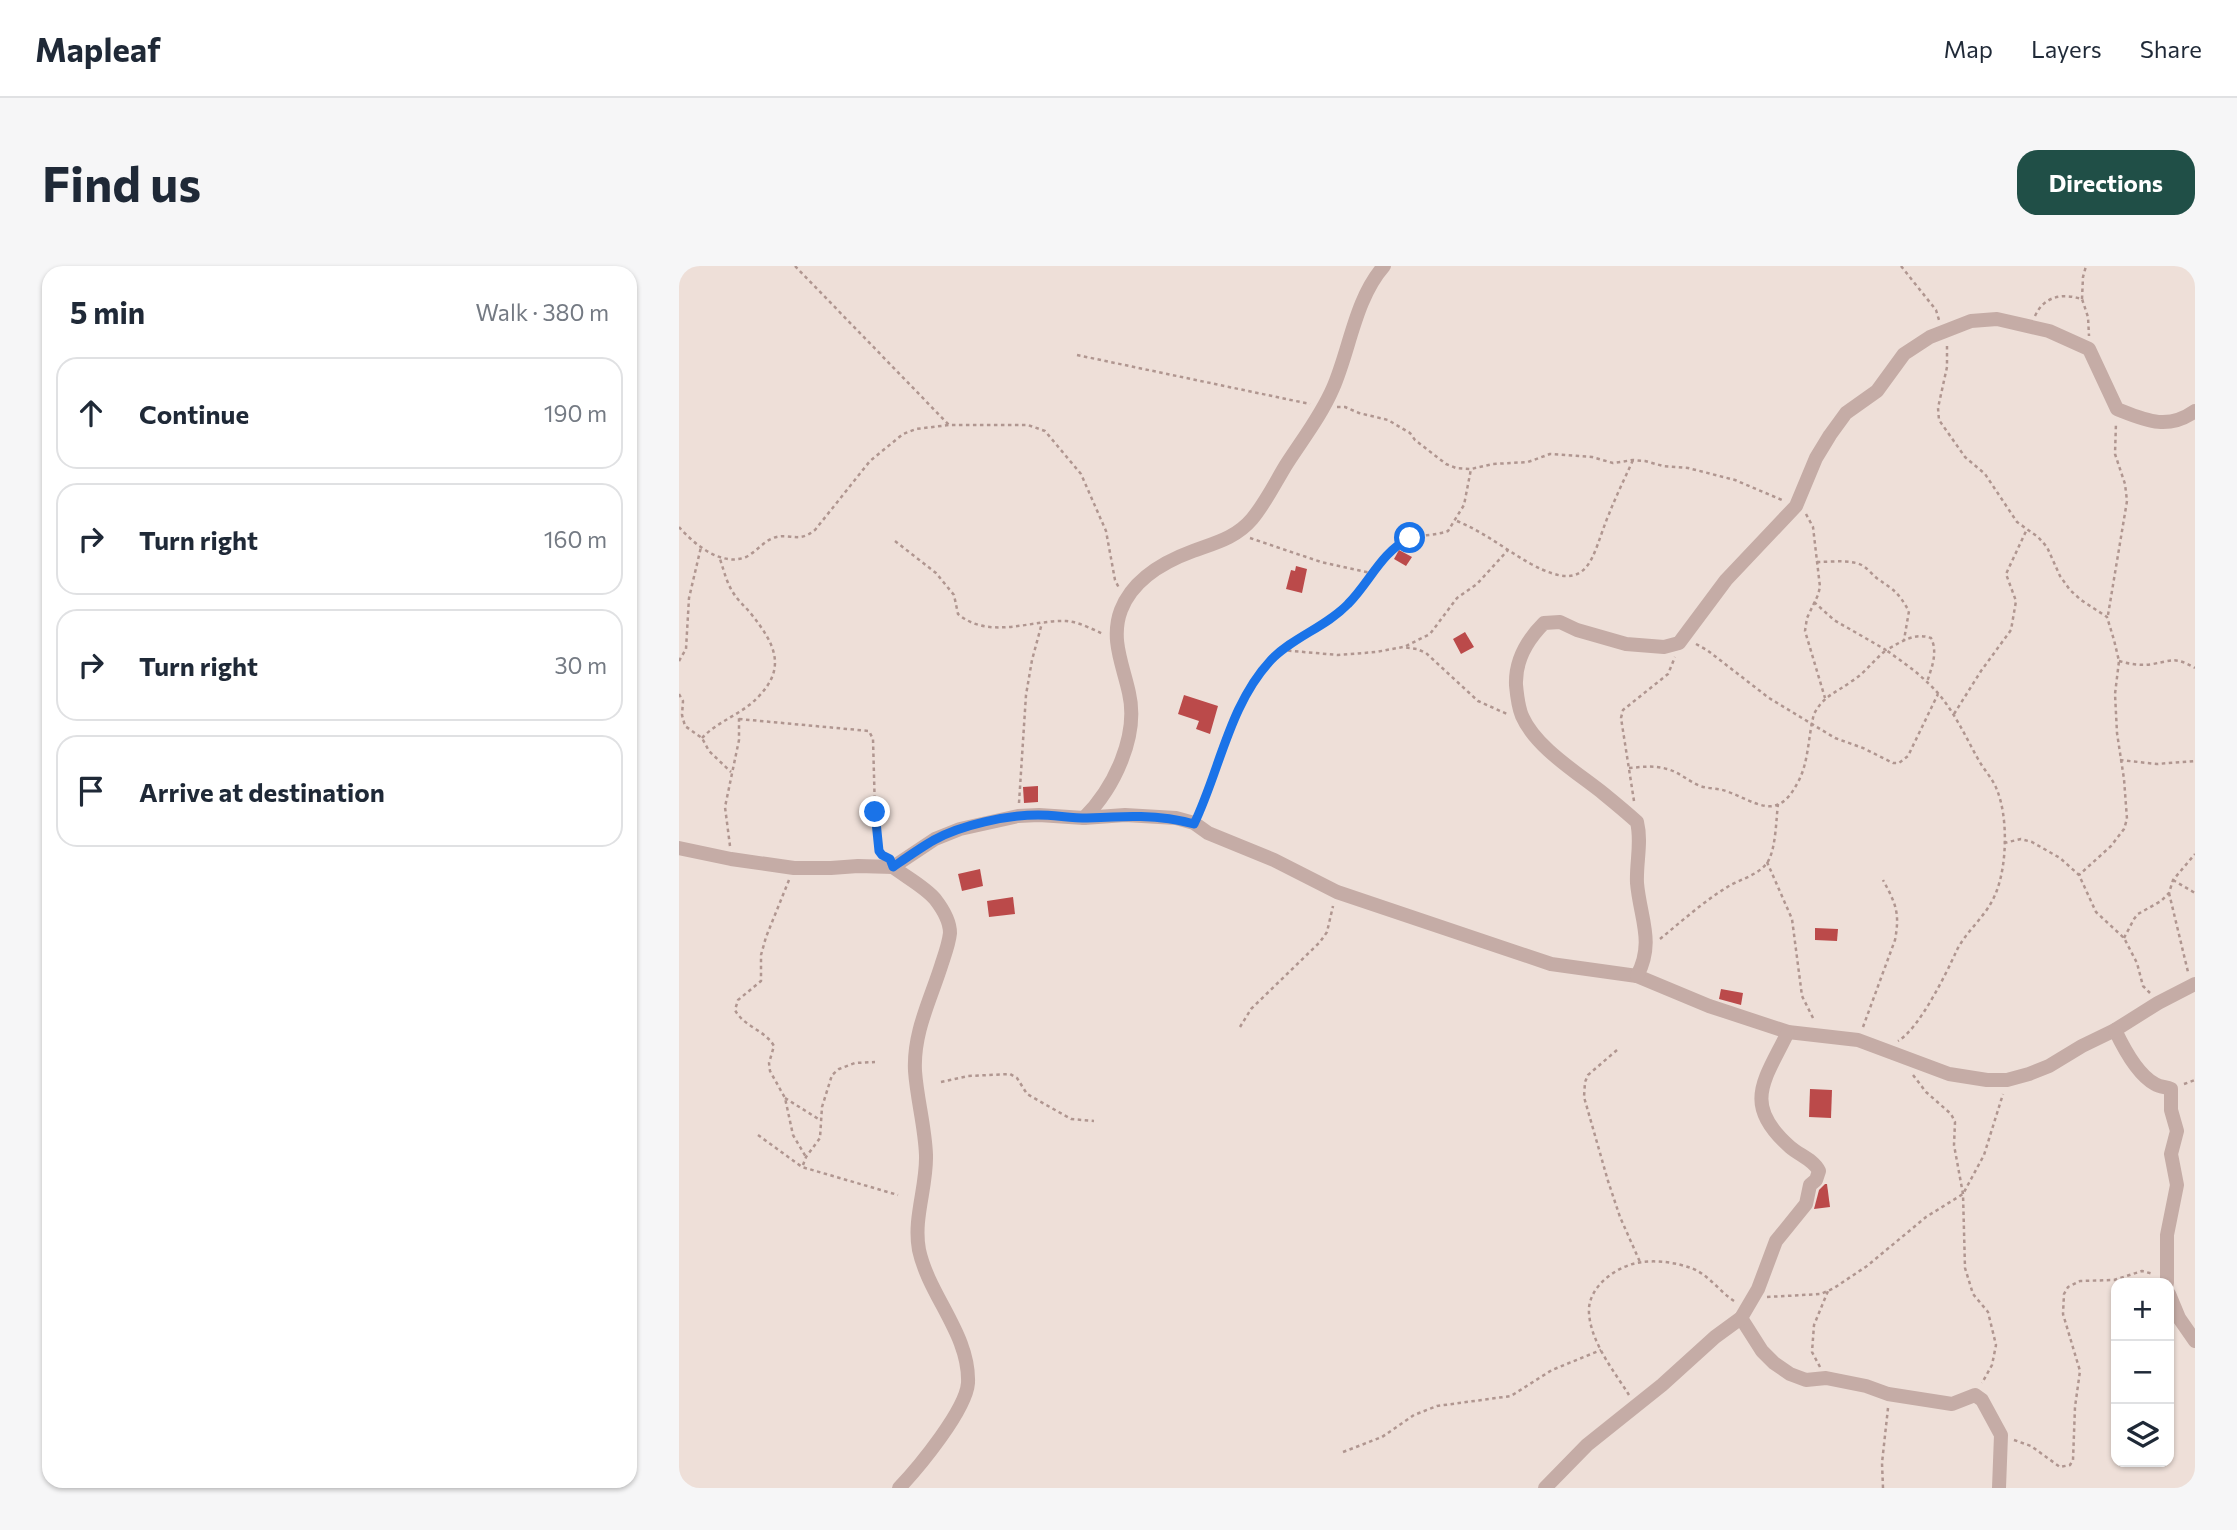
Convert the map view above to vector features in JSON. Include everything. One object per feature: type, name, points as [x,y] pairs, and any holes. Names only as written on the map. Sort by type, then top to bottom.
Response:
[{"type":"street","points":[[1084,818],[1109,786],[1127,742],[1131,723],[1132,708],[1116,639],[1120,612],[1126,599],[1136,585],[1165,564],[1239,532],[1262,506],[1324,408],[1374,278],[1384,266]]},
{"type":"street","points":[[1637,976],[1646,950],[1637,882],[1637,822],[1566,765],[1539,740],[1523,719],[1517,700],[1516,675],[1521,654],[1530,637],[1544,623],[1560,622],[1577,630],[1626,644],[1664,647],[1682,640],[1726,580],[1796,506],[1816,458],[1846,413],[1877,391],[1904,354],[1930,337],[1982,318],[2031,325],[2068,338],[2089,349],[2117,409],[2155,423],[2185,418],[2195,411]]},
{"type":"street","points":[[679,848],[794,868],[893,867],[935,839],[960,829],[1018,816],[1084,818],[1125,815],[1175,818],[1274,860],[1337,892],[1551,964],[1637,976],[1709,1006],[1788,1032],[1858,1040],[1938,1070],[1968,1078],[2007,1080],[2049,1066],[2158,1003],[2195,985]]},
{"type":"street","points":[[893,867],[934,897],[947,919],[950,932],[922,1019],[916,1047],[915,1072],[926,1155],[925,1180],[917,1221],[924,1269],[953,1325],[967,1360],[968,1384],[964,1400],[913,1474],[899,1488]]},
{"type":"street","points":[[2115,1030],[2125,1050],[2149,1080],[2171,1089],[2171,1110],[2177,1132],[2171,1154],[2177,1185],[2167,1235],[2166,1278]]},
{"type":"street","points":[[1545,1488],[1587,1445],[1637,1406],[1746,1307],[1758,1289],[1776,1241],[1802,1212],[1810,1185],[1816,1180],[1819,1171],[1817,1165],[1790,1148],[1769,1124],[1761,1108],[1765,1076],[1788,1032]]},
{"type":"street","points":[[2174,1306],[2195,1341]]},
{"type":"street","points":[[1746,1307],[1762,1351],[1790,1374],[1806,1380],[1826,1378],[1866,1386],[1888,1394],[1952,1404],[1975,1395],[1982,1400],[2001,1435],[1999,1488]]},
{"type":"path","points":[[795,266],[949,425]]},
{"type":"path","points":[[1901,266],[1935,310],[1945,331],[1947,367],[1938,408],[1939,420],[1965,457],[1985,474],[2017,522],[2047,547],[2060,576],[2070,590],[2107,617]]},
{"type":"path","points":[[2086,266],[2082,299],[2088,317],[2089,349]]},
{"type":"path","points":[[2031,325],[2039,306],[2049,299],[2071,296],[2082,299]]},
{"type":"path","points":[[1077,355],[1324,408],[1345,407],[1359,414],[1388,420],[1409,433],[1446,464],[1471,469],[1493,464],[1528,462],[1550,454],[1592,457],[1613,463],[1633,460],[1688,468],[1724,477],[1796,506],[1806,515],[1812,527],[1820,587],[1807,618],[1805,631],[1825,698]]},
{"type":"path","points":[[2079,876],[2111,846],[2124,829],[2127,819],[2116,713],[2119,661],[2107,617],[2127,501],[2125,484],[2115,454],[2117,409]]},
{"type":"path","points":[[679,527],[701,547],[720,559],[739,559],[773,539],[807,537],[862,470],[903,434],[916,429],[949,425],[1028,425],[1045,431],[1081,474],[1109,540],[1115,580],[1126,599]]},
{"type":"path","points":[[1456,520],[1543,570],[1569,575],[1581,572],[1594,557],[1608,516],[1633,460]]},
{"type":"path","points":[[1194,824],[1245,698],[1269,662],[1282,650],[1339,613],[1352,601],[1371,573],[1401,543],[1420,536],[1445,533],[1464,505],[1471,469]]},
{"type":"path","points":[[1954,714],[2011,630],[2016,601],[2006,574],[2027,529]]},
{"type":"path","points":[[1239,532],[1300,556],[1371,573]]},
{"type":"path","points":[[895,541],[936,573],[954,595],[958,614],[964,619],[985,628],[1070,621],[1116,639]]},
{"type":"path","points":[[679,661],[686,649],[689,598],[701,547]]},
{"type":"path","points":[[1282,650],[1338,654],[1403,647],[1430,634],[1457,598],[1477,584],[1508,550]]},
{"type":"path","points":[[702,738],[759,697],[772,681],[776,670],[777,660],[773,650],[759,624],[732,592],[720,559]]},
{"type":"path","points":[[1817,562],[1864,565],[1877,579],[1891,586],[1909,611],[1904,640]]},
{"type":"path","points":[[1814,602],[1834,621],[1886,650],[1927,681],[1954,714],[1979,762],[1997,788],[2004,819],[1999,887],[1985,915],[1957,951],[1947,974],[1911,1029],[1902,1039],[1882,1048]]},
{"type":"path","points":[[1018,816],[1026,695],[1042,623]]},
{"type":"path","points":[[1629,768],[1644,766],[1667,769],[1697,785],[1725,791],[1757,805],[1772,806],[1784,802],[1799,780],[1804,768],[1814,714],[1825,698],[1853,681],[1886,650],[1917,635],[1931,638],[1934,642],[1934,657],[1927,681]]},
{"type":"path","points":[[1637,822],[1621,718],[1623,710],[1668,674],[1682,640],[1707,650],[1769,698],[1811,725],[1887,761],[1899,763],[1908,756],[1938,694]]},
{"type":"path","points":[[1403,647],[1426,653],[1478,701],[1499,712],[1523,719]]},
{"type":"path","points":[[2119,661],[2137,665],[2175,659],[2195,668]]},
{"type":"path","points":[[679,694],[683,701],[683,721],[702,738],[709,751],[731,772]]},
{"type":"path","points":[[731,859],[725,820],[731,772],[739,740],[740,713]]},
{"type":"path","points":[[740,719],[869,731],[873,739],[878,846],[882,855],[890,859],[893,867]]},
{"type":"path","points":[[2120,760],[2157,764],[2195,761]]},
{"type":"path","points":[[1646,950],[1696,909],[1729,886],[1755,873],[1767,862],[1775,838],[1778,804]]},
{"type":"path","points":[[2004,843],[2021,839],[2032,842],[2060,858],[2079,876],[2096,912],[2124,938],[2137,963],[2143,986],[2158,1003]]},
{"type":"path","points":[[2124,938],[2138,914],[2161,901],[2169,893],[2173,880],[2195,853]]},
{"type":"path","points":[[1767,862],[1792,919],[1802,996],[1823,1035]]},
{"type":"path","points":[[794,868],[766,937],[761,955],[761,981],[738,1000],[735,1010],[743,1021],[771,1039],[774,1046],[769,1063],[770,1071],[785,1098],[793,1135],[806,1157]]},
{"type":"path","points":[[1858,1040],[1895,940],[1896,903],[1883,880]]},
{"type":"path","points":[[2173,880],[2195,893]]},
{"type":"path","points":[[1240,1027],[1251,1009],[1320,942],[1327,932],[1337,892]]},
{"type":"path","points":[[2169,893],[2184,946],[2191,984],[2195,985]]},
{"type":"path","points":[[1617,1050],[1588,1075],[1584,1097],[1616,1205],[1640,1262]]},
{"type":"path","points":[[1900,1056],[1926,1092],[1951,1114],[1955,1122],[1954,1144],[1963,1194],[1963,1250],[1968,1283],[1973,1294],[1988,1312],[1996,1345],[1992,1365],[1975,1395]]},
{"type":"path","points":[[802,1167],[820,1138],[820,1120],[832,1075],[855,1063],[875,1062]]},
{"type":"path","points":[[941,1082],[968,1076],[1010,1074],[1017,1078],[1027,1094],[1071,1119],[1094,1121]]},
{"type":"path","points":[[1637,1406],[1601,1350],[1589,1312],[1592,1294],[1601,1283],[1616,1272],[1640,1262],[1658,1261],[1703,1274],[1723,1294],[1746,1307],[1828,1291],[1867,1266],[1926,1217],[1963,1194],[1984,1155],[2007,1080]]},
{"type":"path","points":[[785,1098],[820,1120]]},
{"type":"path","points":[[758,1135],[802,1167],[898,1195]]},
{"type":"path","points":[[2120,1278],[2142,1271],[2159,1278]]},
{"type":"path","points":[[2001,1435],[2031,1446],[2060,1467],[2070,1465],[2073,1460],[2075,1407],[2080,1371],[2063,1314],[2064,1294],[2068,1287],[2080,1280],[2111,1280]]},
{"type":"path","points":[[1826,1378],[1812,1352],[1814,1325],[1828,1291]]},
{"type":"path","points":[[1343,1452],[1382,1437],[1414,1415],[1437,1406],[1511,1395],[1552,1370],[1601,1350]]},
{"type":"path","points":[[1882,1488],[1888,1394]]},
{"type":"building","points":[[1399,550],[1412,557],[1406,566],[1394,559]]},
{"type":"building","points":[[1296,566],[1307,569],[1302,593],[1286,589],[1291,570],[1295,571]]},
{"type":"building","points":[[1465,632],[1474,647],[1461,654],[1453,639]]},
{"type":"building","points":[[1184,695],[1218,706],[1210,734],[1196,729],[1199,721],[1178,714]]},
{"type":"building","points":[[1038,786],[1038,802],[1024,803],[1023,787]]},
{"type":"building","points":[[980,869],[983,886],[962,891],[958,874]]},
{"type":"building","points":[[1013,897],[1015,914],[989,917],[987,901]]},
{"type":"building","points":[[1815,928],[1838,929],[1837,941],[1815,940]]},
{"type":"building","points":[[1721,989],[1743,993],[1741,1005],[1719,999]]},
{"type":"building","points":[[1810,1089],[1832,1090],[1831,1118],[1809,1117]]},
{"type":"building","points":[[1825,1184],[1830,1207],[1814,1209],[1819,1190]]},
{"type":"route","points":[[875,812],[879,851],[890,859],[893,867],[935,839],[960,829],[1018,816],[1084,818],[1125,815],[1175,818],[1194,824],[1236,718],[1252,685],[1269,662],[1282,650],[1339,613],[1352,601],[1386,556],[1410,538]]}]
